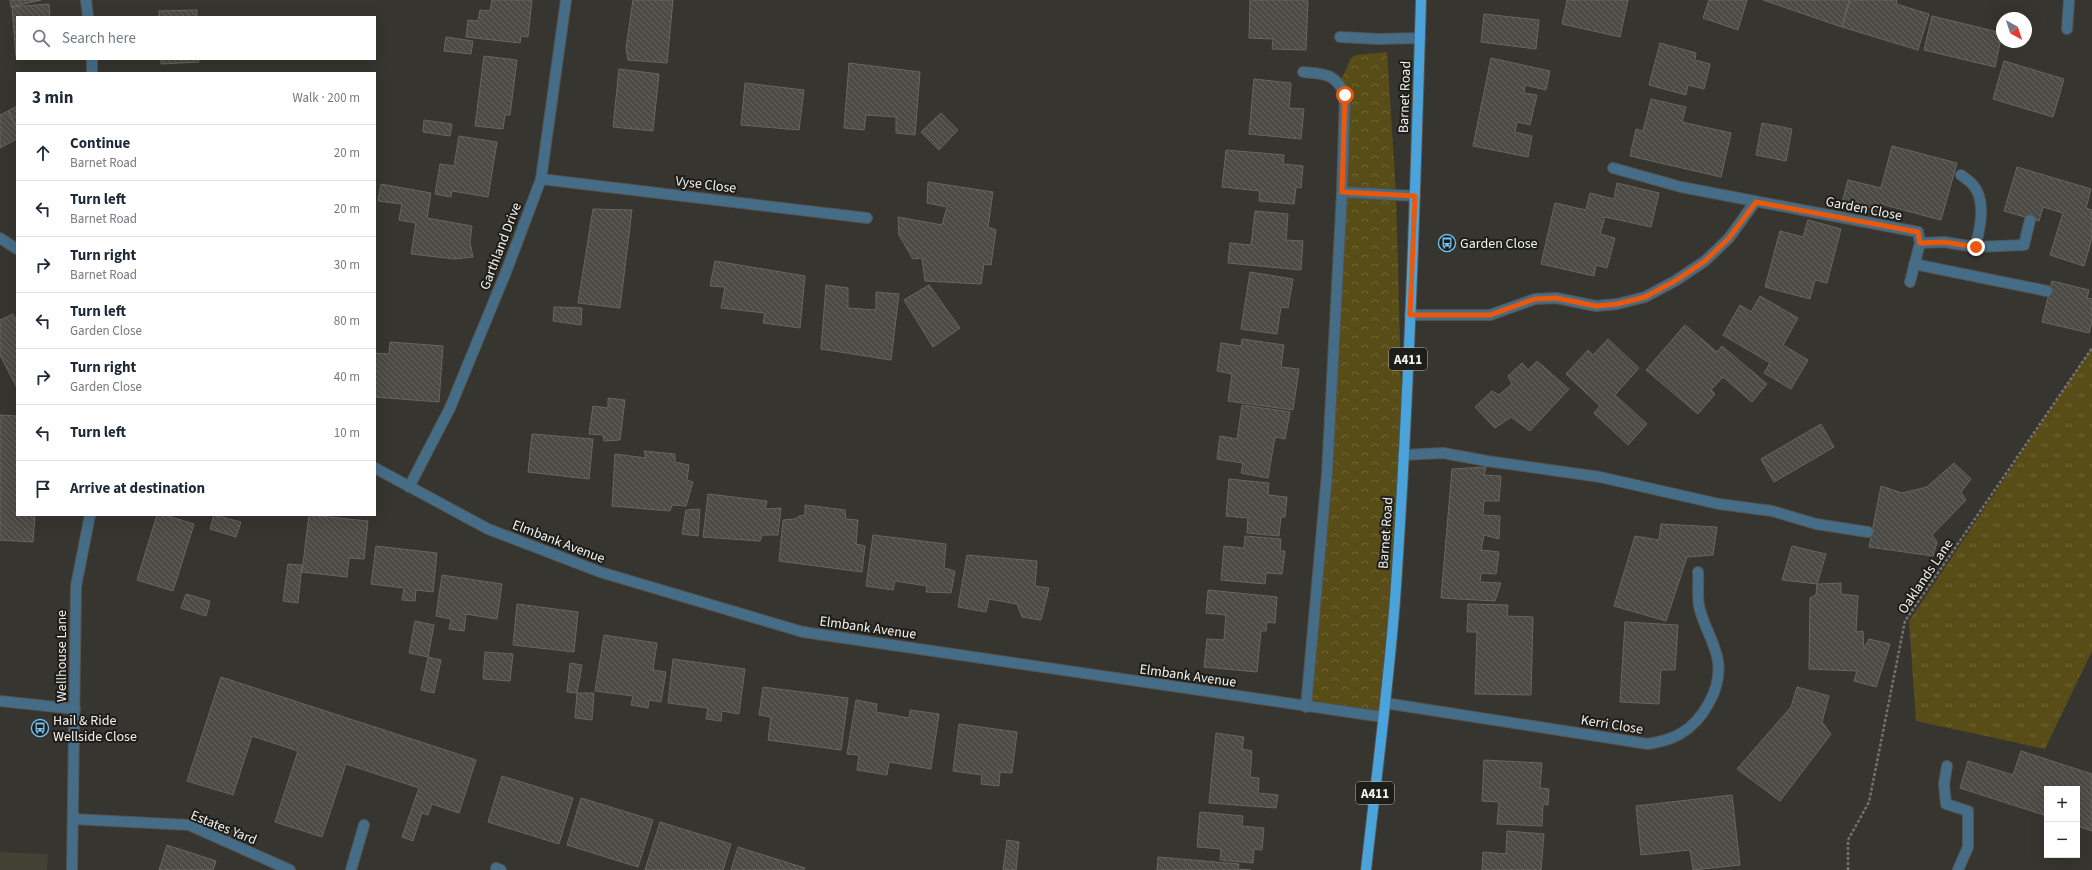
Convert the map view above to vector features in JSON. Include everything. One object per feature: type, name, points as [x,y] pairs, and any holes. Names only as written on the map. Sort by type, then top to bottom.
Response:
[{"type":"main road","name":"Barnet Road","points":[[1366,870],[1385,703],[1394,602],[1410,315],[1421,0]]},
{"type":"street","points":[[86,0],[88,16]]},
{"type":"street","name":"Garthland Drive","points":[[410,486],[450,408],[506,272],[540,178],[566,0]]},
{"type":"street","points":[[2067,29],[2069,0]]},
{"type":"street","points":[[1340,37],[1378,39],[1420,38]]},
{"type":"street","points":[[92,60],[92,72]]},
{"type":"street","points":[[1303,72],[1323,74],[1333,77],[1340,83],[1345,95],[1342,192],[1327,474],[1306,707]]},
{"type":"street","name":"Garden Close","points":[[1613,168],[1681,187],[1918,232],[1920,243]]},
{"type":"street","points":[[1961,175],[1974,186],[1980,203],[1982,224],[1975,247]]},
{"type":"street","name":"Vyse Close","points":[[540,178],[868,218]]},
{"type":"street","points":[[1342,192],[1415,196]]},
{"type":"street","points":[[1410,315],[1490,315],[1535,299],[1556,298],[1596,306],[1617,304],[1645,297],[1675,281],[1705,261],[1729,238],[1756,202]]},
{"type":"street","points":[[1910,282],[1920,243],[1944,242],[1975,247],[2024,245],[2030,220]]},
{"type":"street","points":[[0,238],[16,248]]},
{"type":"street","points":[[1914,264],[2047,291]]},
{"type":"street","points":[[1403,455],[1443,453],[1487,461],[1600,477],[1719,504],[1772,511],[1816,524],[1868,532]]},
{"type":"street","name":"Elmbank Avenue","points":[[376,469],[488,529],[600,572],[803,632],[1306,707],[1383,717]]},
{"type":"street","name":"Wellhouse Lane","points":[[72,870],[76,586],[90,516]]},
{"type":"street","name":"Kerri Close","points":[[1385,703],[1648,744],[1665,741],[1680,734],[1695,724],[1713,694],[1718,675],[1718,661],[1699,605],[1698,572]]},
{"type":"street","points":[[0,701],[75,709]]},
{"type":"street","points":[[1947,766],[1944,784],[1946,804],[1968,811],[1968,847],[1958,870]]},
{"type":"street","name":"Estates Yard","points":[[73,819],[189,825],[290,870]]},
{"type":"street","points":[[351,870],[364,825]]},
{"type":"path","name":"Oaklands Lane","points":[[1848,870],[1848,840],[1869,802],[1905,621],[2092,348]]},
{"type":"shaded area","points":[[0,852],[48,854],[47,870],[0,870]]},
{"type":"green space","points":[[1387,52],[1396,194],[1403,455],[1383,717],[1306,707],[1342,192],[1340,83],[1351,58],[1356,55]]},
{"type":"green space","points":[[2092,348],[2092,651],[2045,749],[1916,721],[1909,621]]},
{"type":"building","points":[[10,0],[41,0],[11,7]]},
{"type":"building","points":[[492,0],[532,0],[528,37],[521,36],[520,43],[466,37],[468,20],[478,21],[480,10],[490,11]]},
{"type":"building","points":[[633,0],[673,0],[667,63],[628,60],[626,48]]},
{"type":"building","points":[[1250,0],[1308,0],[1306,50],[1272,49],[1273,39],[1249,38]]},
{"type":"building","points":[[1567,0],[1628,0],[1620,37],[1562,24]]},
{"type":"building","points":[[1709,0],[1747,0],[1738,30],[1703,18]]},
{"type":"building","points":[[1763,0],[1849,0],[1842,27]]},
{"type":"building","points":[[1850,0],[1897,0],[1896,4],[1929,14],[1918,50],[1842,27]]},
{"type":"building","points":[[49,4],[50,16],[16,16],[16,32],[14,32],[12,7]]},
{"type":"building","points":[[197,10],[197,16],[159,16],[159,11]]},
{"type":"building","points":[[1484,14],[1539,20],[1536,49],[1481,42]]},
{"type":"building","points":[[1932,16],[1996,32],[1996,48],[1999,48],[1995,67],[1924,50]]},
{"type":"building","points":[[14,32],[16,32],[16,57]]},
{"type":"building","points":[[446,37],[473,41],[471,54],[444,51]]},
{"type":"building","points":[[1660,43],[1696,53],[1695,60],[1710,64],[1704,89],[1688,85],[1686,95],[1649,85]]},
{"type":"building","points":[[484,56],[517,60],[510,115],[505,115],[503,129],[475,126]]},
{"type":"building","points":[[1491,58],[1550,71],[1546,90],[1525,85],[1524,93],[1537,95],[1530,125],[1517,122],[1515,132],[1532,136],[1528,157],[1473,146]]},
{"type":"building","points":[[161,60],[198,60],[199,62],[161,64]]},
{"type":"building","points":[[2004,61],[2064,79],[2053,117],[1993,99]]},
{"type":"building","points":[[849,63],[920,72],[915,135],[896,133],[896,117],[866,115],[864,130],[844,128]]},
{"type":"building","points":[[619,69],[659,74],[653,131],[613,127]]},
{"type":"building","points":[[1254,79],[1291,83],[1289,108],[1304,109],[1301,139],[1249,134]]},
{"type":"building","points":[[745,83],[804,90],[799,130],[741,125]]},
{"type":"building","points":[[1651,99],[1686,107],[1682,122],[1731,133],[1721,177],[1630,156],[1636,129],[1643,131]]},
{"type":"building","points":[[16,107],[16,127],[8,111]]},
{"type":"building","points":[[8,111],[16,127],[16,140],[0,148],[0,115]]},
{"type":"building","points":[[941,113],[958,130],[939,150],[921,132]]},
{"type":"building","points":[[424,120],[452,124],[450,136],[423,132]]},
{"type":"building","points":[[1762,123],[1792,129],[1786,161],[1756,155]]},
{"type":"building","points":[[459,136],[497,142],[488,197],[452,191],[451,197],[435,194],[440,164],[454,166]]},
{"type":"building","points":[[1892,146],[1957,163],[1941,220],[1881,204],[1879,214],[1842,203],[1848,180],[1881,188]]},
{"type":"building","points":[[1226,150],[1284,155],[1283,164],[1303,166],[1301,188],[1296,187],[1294,204],[1259,201],[1260,191],[1222,187]]},
{"type":"building","points":[[2017,167],[2091,189],[2086,208],[2092,210],[2092,238],[2084,266],[2050,255],[2063,213],[2043,207],[2039,221],[2004,211]]},
{"type":"building","points":[[928,182],[993,192],[988,227],[996,230],[991,265],[984,264],[981,284],[925,281],[922,258],[913,259],[899,235],[898,217],[942,225],[947,207],[927,203]]},
{"type":"building","points":[[1617,183],[1659,193],[1651,227],[1605,217],[1600,234],[1615,238],[1607,268],[1596,265],[1594,276],[1541,264],[1555,203],[1586,210],[1590,193],[1614,199]]},
{"type":"building","points":[[381,184],[431,193],[427,218],[472,226],[470,242],[473,257],[455,259],[411,254],[416,223],[399,220],[402,204],[378,201]]},
{"type":"building","points":[[593,209],[632,210],[620,308],[578,303]]},
{"type":"building","points":[[1255,211],[1288,214],[1286,240],[1303,241],[1301,270],[1228,263],[1230,243],[1251,245]]},
{"type":"building","points":[[1808,220],[1841,229],[1827,283],[1815,280],[1810,299],[1765,287],[1780,231],[1803,237]]},
{"type":"building","points":[[715,261],[805,276],[800,328],[763,323],[765,313],[721,308],[725,287],[710,286]]},
{"type":"building","points":[[1250,272],[1293,279],[1288,308],[1281,307],[1277,334],[1241,329]]},
{"type":"building","points":[[2052,281],[2089,290],[2087,298],[2092,299],[2092,321],[2089,333],[2042,322]]},
{"type":"building","points":[[826,285],[848,288],[848,308],[876,310],[876,292],[899,294],[891,360],[821,349]]},
{"type":"building","points":[[929,285],[960,328],[933,347],[904,300]]},
{"type":"building","points":[[1760,296],[1798,318],[1783,345],[1808,360],[1791,389],[1764,373],[1770,363],[1723,335],[1740,305],[1751,312]]},
{"type":"building","points":[[554,307],[582,308],[581,325],[553,321]]},
{"type":"building","points":[[13,314],[16,319],[16,386],[0,355],[0,320]]},
{"type":"building","points":[[1685,325],[1717,352],[1722,346],[1767,384],[1752,402],[1723,377],[1711,390],[1715,394],[1698,414],[1646,370]]},
{"type":"building","points":[[1242,339],[1284,345],[1281,367],[1299,369],[1293,410],[1228,401],[1232,374],[1217,371],[1221,343],[1241,346]]},
{"type":"building","points":[[1608,339],[1639,368],[1615,395],[1647,424],[1628,445],[1594,413],[1600,406],[1566,374],[1588,350],[1593,355]]},
{"type":"building","points":[[390,342],[443,346],[439,402],[376,397],[376,353],[389,354]]},
{"type":"building","points":[[1537,361],[1569,389],[1530,431],[1511,417],[1495,428],[1475,407],[1492,391],[1499,395],[1512,384],[1508,376],[1522,363],[1528,370]]},
{"type":"building","points":[[608,398],[625,400],[620,440],[604,441],[603,435],[589,434],[593,406],[608,408]]},
{"type":"building","points":[[1242,405],[1290,412],[1285,439],[1275,437],[1268,478],[1241,473],[1243,463],[1217,459],[1220,436],[1237,439]]},
{"type":"building","points":[[0,415],[16,416],[16,516],[35,516],[33,542],[0,540]]},
{"type":"building","points":[[1821,424],[1834,447],[1774,482],[1761,459]]},
{"type":"building","points":[[532,434],[593,439],[589,479],[528,472]]},
{"type":"building","points":[[644,451],[675,454],[675,462],[689,465],[687,480],[693,482],[686,506],[672,505],[670,511],[612,506],[615,454],[646,458]]},
{"type":"building","points":[[1954,463],[1971,479],[1961,492],[1966,500],[1932,535],[1937,542],[1933,556],[1869,547],[1881,486],[1902,493],[1927,487]]},
{"type":"building","points":[[1486,467],[1484,475],[1501,476],[1499,501],[1484,501],[1483,515],[1500,516],[1499,539],[1484,535],[1481,550],[1499,552],[1496,574],[1481,573],[1480,582],[1501,583],[1495,601],[1441,598],[1452,469]]},
{"type":"building","points":[[1229,479],[1269,483],[1268,495],[1287,497],[1285,517],[1281,517],[1279,536],[1247,533],[1248,518],[1226,516]]},
{"type":"building","points":[[708,494],[767,501],[765,509],[781,508],[778,535],[762,535],[760,541],[703,537]]},
{"type":"building","points":[[805,505],[845,510],[846,519],[858,520],[856,544],[865,546],[862,572],[779,561],[783,520],[795,519],[799,516],[805,515]]},
{"type":"building","points":[[700,509],[698,536],[682,534],[686,510]]},
{"type":"building","points":[[157,516],[168,516],[194,524],[173,591],[137,580]]},
{"type":"building","points":[[214,516],[241,522],[236,537],[210,529]]},
{"type":"building","points":[[309,516],[368,521],[364,559],[349,558],[347,577],[302,572]]},
{"type":"building","points":[[1661,524],[1717,527],[1713,555],[1687,557],[1666,621],[1614,606],[1635,536],[1659,540]]},
{"type":"building","points":[[873,535],[946,544],[944,568],[955,571],[951,593],[926,592],[927,586],[895,581],[893,590],[866,586]]},
{"type":"building","points":[[1245,536],[1281,539],[1280,551],[1285,551],[1282,574],[1266,573],[1265,584],[1221,580],[1224,546],[1244,548]]},
{"type":"building","points":[[376,546],[437,553],[433,592],[416,590],[415,601],[402,600],[404,588],[371,584]]},
{"type":"building","points":[[1792,546],[1826,554],[1817,584],[1782,580]]},
{"type":"building","points":[[967,555],[1037,561],[1035,586],[1049,588],[1041,620],[1022,617],[1017,604],[989,599],[986,612],[958,607]]},
{"type":"building","points":[[288,564],[302,565],[298,603],[283,601]]},
{"type":"building","points":[[442,575],[502,584],[497,619],[466,614],[464,631],[449,629],[451,619],[436,616]]},
{"type":"building","points":[[1841,583],[1841,594],[1858,596],[1856,632],[1863,631],[1864,649],[1869,639],[1890,644],[1876,687],[1854,681],[1857,671],[1809,669],[1810,598],[1816,595],[1817,584]]},
{"type":"building","points":[[1208,590],[1277,597],[1275,623],[1267,622],[1266,631],[1261,631],[1257,672],[1204,667],[1207,639],[1224,640],[1226,615],[1206,613]]},
{"type":"building","points":[[186,594],[210,601],[206,616],[181,608]]},
{"type":"building","points":[[517,604],[578,612],[574,652],[513,645]]},
{"type":"building","points":[[1468,604],[1508,605],[1507,616],[1533,617],[1531,695],[1475,694],[1477,632],[1467,632]]},
{"type":"building","points":[[415,621],[434,625],[428,657],[409,653]]},
{"type":"building","points":[[1625,622],[1678,625],[1675,670],[1661,670],[1659,704],[1620,702]]},
{"type":"building","points":[[604,635],[657,643],[653,670],[666,672],[661,702],[649,700],[648,708],[631,705],[633,696],[595,691]]},
{"type":"building","points":[[485,652],[513,654],[510,681],[483,679]]},
{"type":"building","points":[[428,657],[441,660],[434,693],[421,690]]},
{"type":"building","points":[[673,659],[745,669],[739,714],[722,711],[721,721],[706,719],[708,708],[668,703]]},
{"type":"building","points":[[570,663],[582,665],[577,693],[567,692]]},
{"type":"building","points":[[221,677],[476,760],[459,813],[432,804],[428,815],[422,813],[413,841],[402,837],[419,788],[346,764],[322,837],[275,822],[298,751],[252,736],[233,795],[187,781]]},
{"type":"building","points":[[763,687],[848,698],[841,750],[768,740],[771,717],[759,715]]},
{"type":"building","points":[[1797,687],[1829,696],[1822,722],[1831,734],[1780,801],[1737,769],[1791,707]]},
{"type":"building","points":[[577,693],[594,693],[592,720],[575,718]]},
{"type":"building","points":[[856,700],[877,704],[876,712],[909,718],[910,710],[939,714],[931,769],[889,762],[887,775],[857,770],[859,755],[847,754]]},
{"type":"building","points":[[959,724],[1017,732],[1012,773],[1000,772],[999,786],[981,784],[982,775],[953,771]]},
{"type":"building","points":[[1216,733],[1244,737],[1242,749],[1252,751],[1250,777],[1259,778],[1258,793],[1278,795],[1276,808],[1209,803]]},
{"type":"building","points":[[2021,751],[2092,774],[2092,831],[2080,827],[2080,786],[2044,786],[2044,815],[1960,788],[1968,761],[2013,775]]},
{"type":"building","points":[[1484,760],[1542,763],[1540,788],[1549,789],[1548,805],[1543,804],[1542,826],[1497,824],[1499,802],[1482,801]]},
{"type":"building","points":[[502,776],[573,798],[559,844],[488,822]]},
{"type":"building","points":[[1732,795],[1740,865],[1693,870],[1690,850],[1641,855],[1636,806]]},
{"type":"building","points":[[581,798],[653,820],[638,867],[567,845]]},
{"type":"building","points":[[1200,812],[1243,816],[1242,826],[1264,828],[1262,850],[1254,849],[1253,863],[1220,860],[1221,849],[1197,847]]},
{"type":"building","points":[[660,822],[731,844],[723,870],[645,870]]},
{"type":"building","points":[[1507,831],[1544,834],[1541,870],[1482,870],[1483,852],[1506,854]]},
{"type":"building","points":[[1007,840],[1019,842],[1016,870],[1003,870]]},
{"type":"building","points":[[167,845],[216,861],[213,870],[159,870]]},
{"type":"building","points":[[738,847],[805,868],[804,870],[731,870]]},
{"type":"building","points":[[1158,857],[1239,864],[1238,869],[1251,870],[1157,870]]},
{"type":"place","name":"Garden Close","points":[[1447,243]]},
{"type":"place","name":"Hail & Ride Wellside Close","points":[[40,728]]},
{"type":"route","points":[[1345,95],[1342,192],[1415,196],[1410,315],[1490,315],[1535,299],[1556,298],[1596,306],[1617,304],[1645,297],[1675,281],[1705,261],[1729,238],[1756,202],[1918,232],[1920,243],[1944,242],[1976,247]]}]
